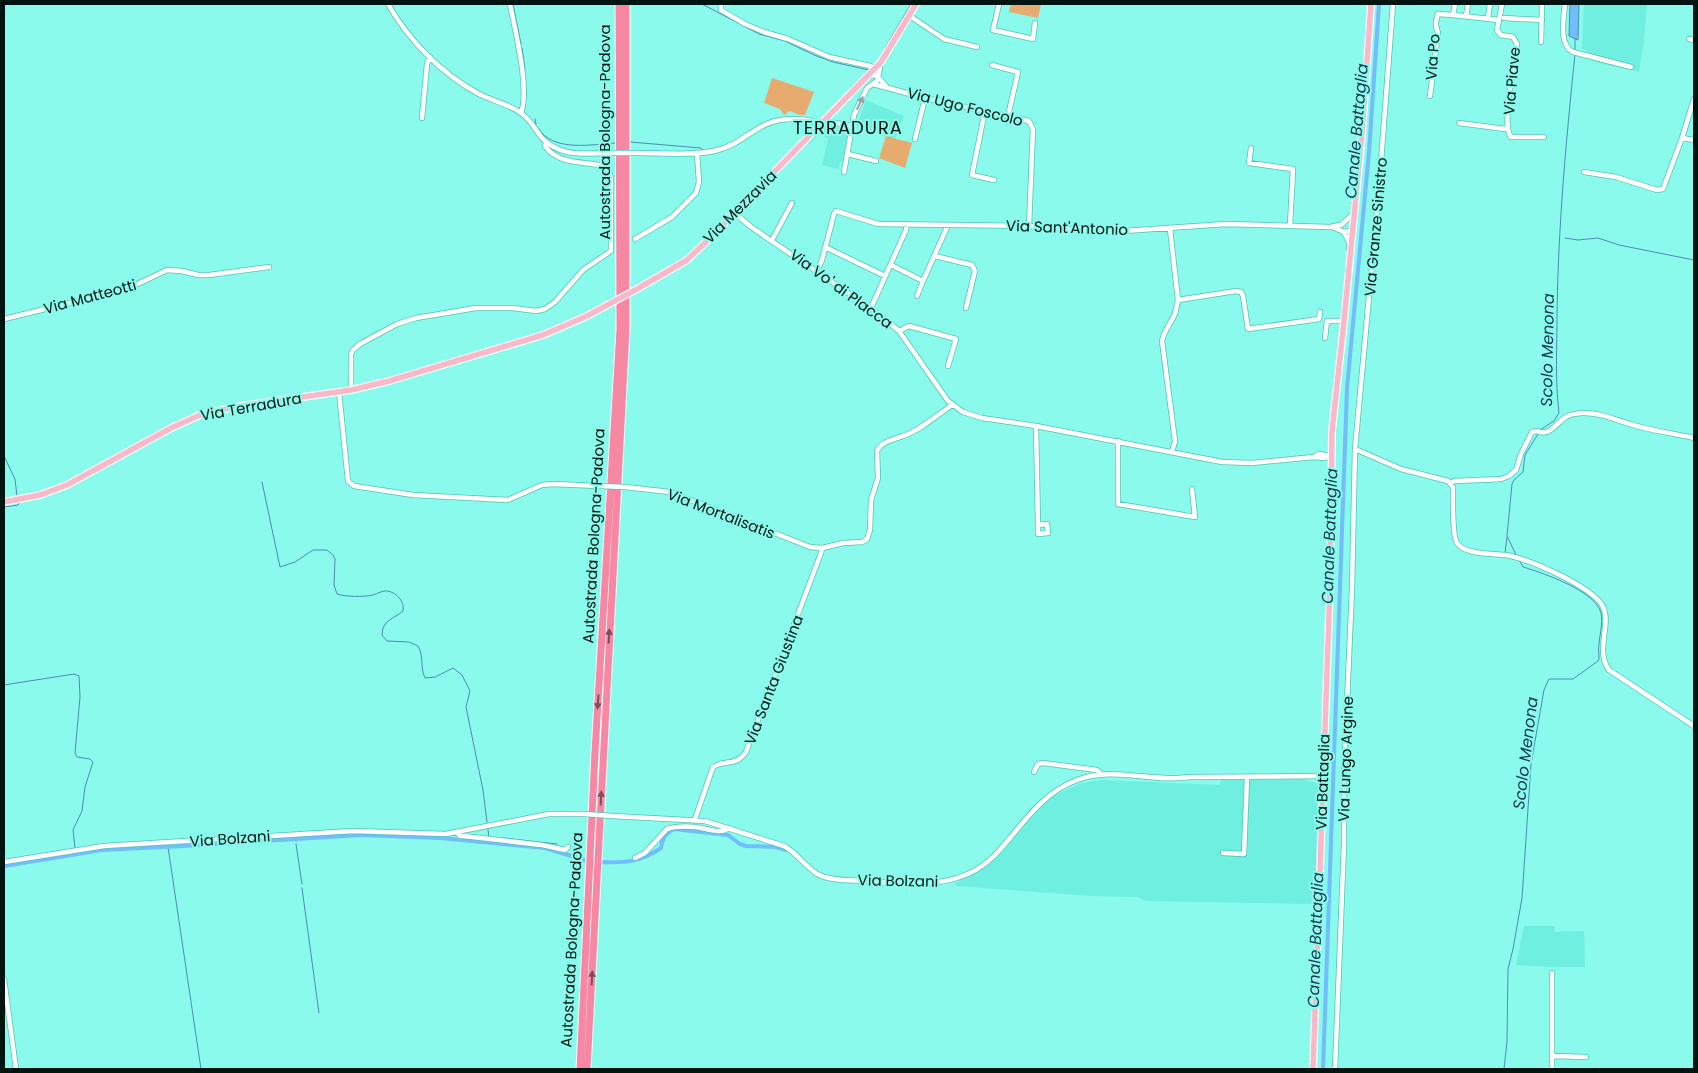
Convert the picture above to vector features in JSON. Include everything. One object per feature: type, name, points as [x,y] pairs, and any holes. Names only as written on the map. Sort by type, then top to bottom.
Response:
[{"type":"highway","name":"Autostrada Bologna-Padova","points":[[580,1069],[595,752],[620,329],[619,4]]},
{"type":"highway","name":"Autostrada Bologna-Padova","points":[[589,1069],[626,329],[626,4]]},
{"type":"main road","name":"Via Mezzavia","points":[[512,345],[562,328],[587,316],[687,260],[875,69],[916,4]]},
{"type":"main road","name":"Via Battaglia","points":[[1313,1069],[1330,586],[1331,456],[1334,404],[1362,134],[1371,4]]},
{"type":"main road","name":"Via Terradura","points":[[4,502],[40,495],[67,485],[171,428],[200,415],[227,408],[351,390],[389,381],[512,345]]},
{"type":"street","points":[[388,4],[411,37],[430,57],[460,83],[480,95],[521,113],[546,143],[556,149],[570,153],[697,153],[720,150],[758,127],[785,119],[802,119],[852,126]]},
{"type":"street","points":[[510,4],[520,56],[524,104],[521,113]]},
{"type":"street","points":[[721,4],[721,10],[764,32],[788,39],[828,58],[875,69]]},
{"type":"street","points":[[999,4],[993,30],[1033,39],[1035,23]]},
{"type":"street","name":"Via Granze Sinistro","points":[[1355,450],[1381,172],[1393,4]]},
{"type":"street","name":"Via Po","points":[[1430,96],[1438,34],[1435,27],[1436,18],[1438,14],[1453,15],[1455,4]]},
{"type":"street","points":[[1466,16],[1468,4]]},
{"type":"street","points":[[1488,18],[1490,4]]},
{"type":"street","points":[[1502,4],[1502,19]]},
{"type":"street","points":[[1541,42],[1542,4]]},
{"type":"street","points":[[1565,4],[1563,38],[1567,49],[1575,53],[1632,67]]},
{"type":"street","points":[[1453,15],[1542,20]]},
{"type":"street","points":[[910,16],[944,39],[977,47]]},
{"type":"street","name":"Via Piave","points":[[1502,19],[1497,30],[1498,32],[1513,38],[1518,44],[1510,93],[1508,128],[1511,137],[1544,137]]},
{"type":"street","points":[[422,118],[427,64],[430,57]]},
{"type":"street","points":[[844,172],[852,126],[863,96],[869,86],[878,80],[881,62]]},
{"type":"street","points":[[992,65],[1018,72],[1008,116]]},
{"type":"street","points":[[868,76],[872,74],[887,87]]},
{"type":"street","name":"Via Ugo Foscolo","points":[[873,84],[925,98],[1029,121],[1032,125],[1029,226]]},
{"type":"street","points":[[915,139],[925,98]]},
{"type":"street","points":[[1584,172],[1616,177],[1660,190],[1665,186],[1694,100]]},
{"type":"street","points":[[984,111],[972,174],[994,180]]},
{"type":"street","points":[[1459,123],[1508,128]]},
{"type":"street","points":[[1682,138],[1694,140]]},
{"type":"street","points":[[351,390],[351,354],[360,344],[403,322],[466,309],[498,307],[541,311],[555,302],[583,270],[611,251],[611,177],[608,170],[604,166],[568,161],[557,157],[547,149],[546,143]]},
{"type":"street","points":[[1251,148],[1249,162],[1293,168],[1290,226]]},
{"type":"street","points":[[635,239],[672,217],[696,193],[699,182],[697,153]]},
{"type":"street","points":[[848,154],[876,161]]},
{"type":"street","points":[[772,240],[792,203]]},
{"type":"street","name":"Via Sant'Antonio","points":[[825,247],[836,211],[878,224],[1029,226],[1109,232],[1226,224],[1330,227],[1341,225]]},
{"type":"street","name":"Via Vo' di Placca","points":[[735,213],[751,227],[871,308],[899,332],[950,403],[972,416],[1036,426],[1222,462],[1237,463],[1331,456]]},
{"type":"street","points":[[1341,225],[1354,213]]},
{"type":"street","points":[[871,308],[907,224]]},
{"type":"street","points":[[917,296],[948,225]]},
{"type":"street","points":[[1341,225],[1349,226],[1352,230]]},
{"type":"street","name":"Via Sant'Antonio","points":[[1330,227],[1344,232]]},
{"type":"street","points":[[1170,228],[1178,300],[1175,314],[1162,341],[1175,441],[1172,452]]},
{"type":"street","points":[[1350,253],[1349,242],[1344,232],[1352,230]]},
{"type":"street","points":[[816,271],[822,260],[825,247],[885,276]]},
{"type":"street","points":[[935,256],[972,266],[975,272],[966,308]]},
{"type":"street","points":[[891,265],[923,281]]},
{"type":"street","name":"Via Matteotti","points":[[4,319],[127,289],[167,270],[203,276],[269,267]]},
{"type":"street","points":[[1178,300],[1241,292],[1244,296],[1248,329],[1319,319],[1320,312]]},
{"type":"street","points":[[1325,338],[1327,321],[1344,320]]},
{"type":"street","points":[[899,332],[905,328],[913,327],[956,339],[948,366]]},
{"type":"street","name":"Via Mortalisatis","points":[[339,392],[348,482],[350,485],[413,495],[508,500],[537,487],[553,484],[658,490],[670,492],[802,545],[822,548],[843,543],[862,542],[867,539],[870,530],[871,500],[878,478],[877,451],[886,442],[913,432],[950,403]]},
{"type":"street","points":[[1451,484],[1455,481],[1500,479],[1509,476],[1516,470],[1521,454],[1532,432],[1550,431],[1566,417],[1584,413],[1605,416],[1647,429],[1694,438]]},
{"type":"street","points":[[1036,426],[1038,525]]},
{"type":"street","points":[[1118,442],[1118,504],[1195,517],[1192,489]]},
{"type":"street","points":[[1331,470],[1325,460],[1318,456],[1328,450],[1332,444]]},
{"type":"street","points":[[1355,450],[1400,469],[1448,481],[1453,487],[1454,538],[1457,544],[1482,554],[1502,555],[1521,560],[1569,580],[1588,592],[1599,601],[1605,613],[1602,652],[1604,663],[1609,670],[1694,726]]},
{"type":"street","name":"Via Lungo Argine","points":[[1335,1069],[1344,860],[1344,772],[1352,596],[1355,450]]},
{"type":"street","name":"Via Santa Giustina","points":[[695,819],[713,767],[717,764],[737,761],[746,752],[822,548]]},
{"type":"street","name":"Via Bolzani","points":[[1034,772],[1038,764],[1043,763],[1098,770],[1101,774]]},
{"type":"street","name":"Via Bolzani","points":[[4,862],[74,849],[104,846],[350,831],[439,834],[549,814],[584,814],[695,819],[716,823],[784,846],[813,871],[827,878],[937,884],[976,870],[992,858],[1034,808],[1056,790],[1077,779],[1101,774],[1120,773],[1176,779],[1190,777],[1323,776]]},
{"type":"street","points":[[1223,853],[1244,854],[1247,778]]},
{"type":"street","name":"Via Bolzani","points":[[634,858],[645,853],[667,828],[686,826],[724,831],[729,828]]},
{"type":"street","name":"Via Bolzani","points":[[457,832],[460,836],[542,845],[565,850],[568,847]]},
{"type":"street","points":[[1552,973],[1552,1069]]},
{"type":"street","points":[[4,979],[16,1069]]},
{"type":"street","points":[[1552,1056],[1586,1057]]},
{"type":"shaded area","points":[[1011,4],[1041,4],[1038,18],[1009,12]]},
{"type":"shaded area","points":[[1584,4],[1647,4],[1639,72],[1599,63],[1586,58],[1586,50],[1582,49]]},
{"type":"shaded area","points":[[772,78],[814,92],[805,115],[790,111],[784,115],[780,109],[764,103]]},
{"type":"shaded area","points":[[866,100],[904,116],[895,139],[857,126]]},
{"type":"shaded area","points":[[826,124],[850,127],[845,160],[840,162],[839,169],[822,165],[828,139],[819,134],[809,144]]},
{"type":"shaded area","points":[[886,136],[912,143],[905,168],[879,158]]},
{"type":"shaded area","points":[[1304,779],[1318,784],[1315,904],[1146,901],[1138,897],[1091,896],[957,886],[955,884],[1006,846],[1035,812],[1053,796],[1081,783],[1101,780],[1219,785],[1222,780]]},
{"type":"shaded area","points":[[1524,926],[1555,926],[1554,932],[1584,931],[1585,967],[1516,965]]},
{"type":"water","points":[[1570,4],[1579,4],[1578,40],[1569,36]]},
{"type":"waterway","points":[[513,4],[521,44]]},
{"type":"waterway","points":[[702,4],[759,34],[785,41],[833,62],[869,70]]},
{"type":"waterway","points":[[885,48],[911,4]]},
{"type":"waterway","name":"Canale Battaglia","points":[[1323,1069],[1347,388],[1369,152],[1379,4]]},
{"type":"waterway","name":"Scolo Menona","points":[[1575,39],[1575,50]]},
{"type":"waterway","points":[[522,48],[525,69]]},
{"type":"waterway","name":"Scolo Menona","points":[[1540,430],[1554,421],[1559,413],[1556,364],[1559,250],[1575,54]]},
{"type":"waterway","points":[[535,119],[536,124]]},
{"type":"waterway","points":[[538,128],[545,136],[563,144],[616,143]]},
{"type":"waterway","points":[[630,142],[701,148],[703,150]]},
{"type":"waterway","points":[[1565,238],[1578,240],[1598,238],[1619,245],[1694,260]]},
{"type":"waterway","name":"Scolo Menona","points":[[1516,555],[1507,536],[1512,484],[1523,472],[1525,455],[1538,434]]},
{"type":"waterway","points":[[4,456],[15,479],[17,496]]},
{"type":"waterway","points":[[262,482],[280,567],[295,562],[313,550],[327,550],[335,559],[334,585],[337,594],[364,596],[388,591],[395,594],[401,600],[403,611],[386,623],[382,635],[387,641],[409,642],[418,646],[425,678],[435,677],[453,668],[462,675],[470,691],[466,707],[483,790],[487,822]]},
{"type":"waterway","points":[[4,507],[18,505],[19,503]]},
{"type":"waterway","points":[[1505,553],[1507,537]]},
{"type":"waterway","name":"Scolo Menona","points":[[1504,1069],[1507,1042],[1508,969],[1522,898],[1531,764],[1544,690],[1549,679],[1573,679],[1598,661],[1602,621],[1601,613],[1590,597],[1568,584],[1523,567],[1519,560]]},
{"type":"waterway","points":[[4,685],[74,674],[79,676],[80,697],[75,753],[77,757],[90,759],[93,762],[85,787],[82,811],[73,830],[75,848]]},
{"type":"waterway","points":[[601,862],[625,862],[646,856],[661,848],[664,836],[674,829],[728,835],[746,846],[776,847],[786,850]]},
{"type":"waterway","points":[[488,830],[489,837]]},
{"type":"waterway","points":[[4,866],[102,850],[361,835],[441,838],[545,848],[588,861]]},
{"type":"waterway","points":[[503,838],[557,844]]},
{"type":"waterway","points":[[296,844],[302,884]]},
{"type":"waterway","points":[[168,847],[201,1069]]},
{"type":"waterway","points":[[302,888],[319,1013]]},
{"type":"district","name":"TERRADURA","points":[[848,128]]}]
